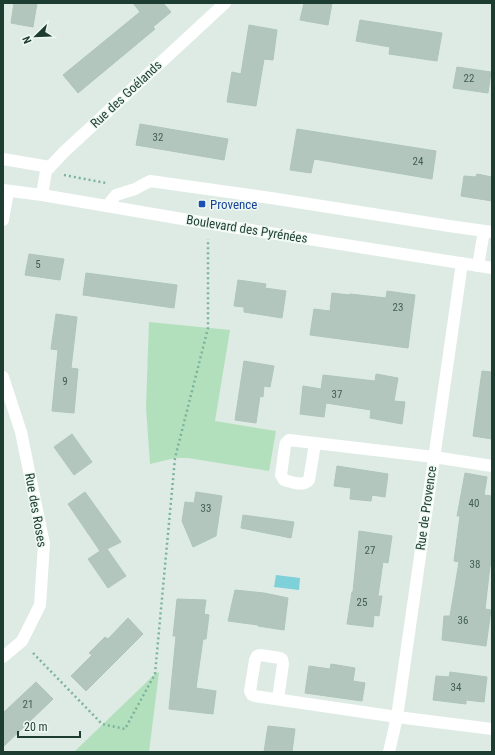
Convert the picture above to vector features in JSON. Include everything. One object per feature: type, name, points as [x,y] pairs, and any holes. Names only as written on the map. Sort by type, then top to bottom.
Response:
[{"type":"street","name":"Rue des Goélands","points":[[42,194],[46,171],[64,152],[225,3]]},
{"type":"street","points":[[3,159],[50,167]]},
{"type":"street","points":[[107,206],[116,195],[135,189],[150,181],[488,231],[478,266]]},
{"type":"street","points":[[3,220],[6,191]]},
{"type":"street","name":"Boulevard des Pyrénées","points":[[6,191],[42,194],[208,223],[492,268]]},
{"type":"street","name":"Rue de Provence","points":[[389,752],[397,717],[462,263]]},
{"type":"street","name":"Rue des Roses","points":[[3,377],[21,432],[44,544],[40,605],[22,641],[3,657]]},
{"type":"street","points":[[315,444],[434,457],[492,466]]},
{"type":"street","points":[[278,699],[397,717],[492,729]]},
{"type":"path","points":[[22,641],[102,724],[125,729],[155,674],[175,458],[208,328],[208,223]]},
{"type":"green space","points":[[149,322],[230,330],[215,421],[276,431],[269,471],[188,458],[175,458],[150,464],[146,407]]},
{"type":"green space","points":[[159,672],[149,752],[74,752],[155,674]]},
{"type":"water","points":[[276,575],[300,578],[299,590],[274,587]]},
{"type":"building","points":[[14,3],[37,3],[33,27],[11,23]]},
{"type":"building","points":[[133,3],[163,3],[171,12],[153,27],[155,29],[78,93],[63,75],[140,12]]},
{"type":"building","points":[[304,3],[332,3],[328,25],[300,20]]},
{"type":"building","points":[[360,20],[442,33],[437,61],[389,54],[390,47],[356,41]]},
{"type":"building","points":[[249,25],[277,30],[273,60],[264,59],[256,106],[227,102],[232,72],[241,74]]},
{"type":"building","points":[[457,67],[491,72],[488,93],[453,88]]},
{"type":"building","points":[[140,124],[228,139],[224,160],[136,145]]},
{"type":"building","points":[[297,129],[436,151],[432,179],[314,159],[311,173],[290,170]]},
{"type":"building","points":[[477,174],[492,177],[492,201],[461,196],[464,176],[476,177]]},
{"type":"building","points":[[29,254],[64,259],[60,280],[25,275]]},
{"type":"building","points":[[86,273],[177,285],[174,308],[83,295]]},
{"type":"building","points":[[238,280],[266,284],[265,288],[286,291],[282,318],[244,312],[244,307],[234,306]]},
{"type":"building","points":[[387,291],[415,295],[408,348],[310,335],[314,309],[330,311],[332,293],[386,298]]},
{"type":"building","points":[[56,314],[77,317],[71,368],[78,369],[74,413],[52,411],[58,350],[51,349]]},
{"type":"building","points":[[244,361],[274,366],[270,387],[264,386],[263,397],[260,396],[256,423],[235,420]]},
{"type":"building","points":[[482,371],[492,372],[492,439],[473,436]]},
{"type":"building","points":[[376,374],[398,378],[394,401],[405,402],[402,424],[370,418],[371,410],[326,403],[324,417],[300,414],[303,386],[321,389],[323,375],[375,381]]},
{"type":"building","points":[[72,434],[92,462],[74,475],[54,447]]},
{"type":"building","points":[[337,466],[388,474],[385,497],[372,495],[371,501],[350,499],[351,488],[334,486]]},
{"type":"building","points":[[465,473],[487,477],[484,495],[492,496],[492,565],[490,566],[485,609],[491,610],[486,646],[442,640],[444,616],[450,616],[459,562],[454,561],[460,516],[457,516]]},
{"type":"building","points":[[85,492],[121,542],[107,549],[126,576],[108,588],[88,559],[100,551],[68,504]]},
{"type":"building","points":[[196,492],[222,496],[216,536],[193,547],[182,521],[185,502],[194,503]]},
{"type":"building","points":[[243,515],[294,522],[291,538],[241,528]]},
{"type":"building","points":[[359,531],[392,536],[388,563],[383,562],[378,596],[382,596],[379,616],[374,615],[373,627],[347,624],[353,592]]},
{"type":"building","points":[[235,590],[264,593],[288,598],[284,630],[228,621]]},
{"type":"building","points":[[177,599],[206,600],[204,614],[209,615],[206,639],[203,639],[196,688],[216,691],[213,714],[169,709],[176,636],[173,636]]},
{"type":"building","points":[[128,618],[143,634],[86,691],[71,676],[92,655],[89,653],[105,637],[108,639]]},
{"type":"building","points":[[331,664],[355,668],[353,681],[365,683],[362,701],[305,693],[309,666],[330,669]]},
{"type":"building","points":[[450,672],[487,677],[484,702],[466,700],[466,704],[433,700],[436,676],[449,677]]},
{"type":"building","points":[[36,682],[53,699],[3,747],[3,713]]},
{"type":"building","points":[[268,726],[295,729],[292,752],[264,752]]},
{"type":"place","name":"Provence","points":[[202,204]]}]
